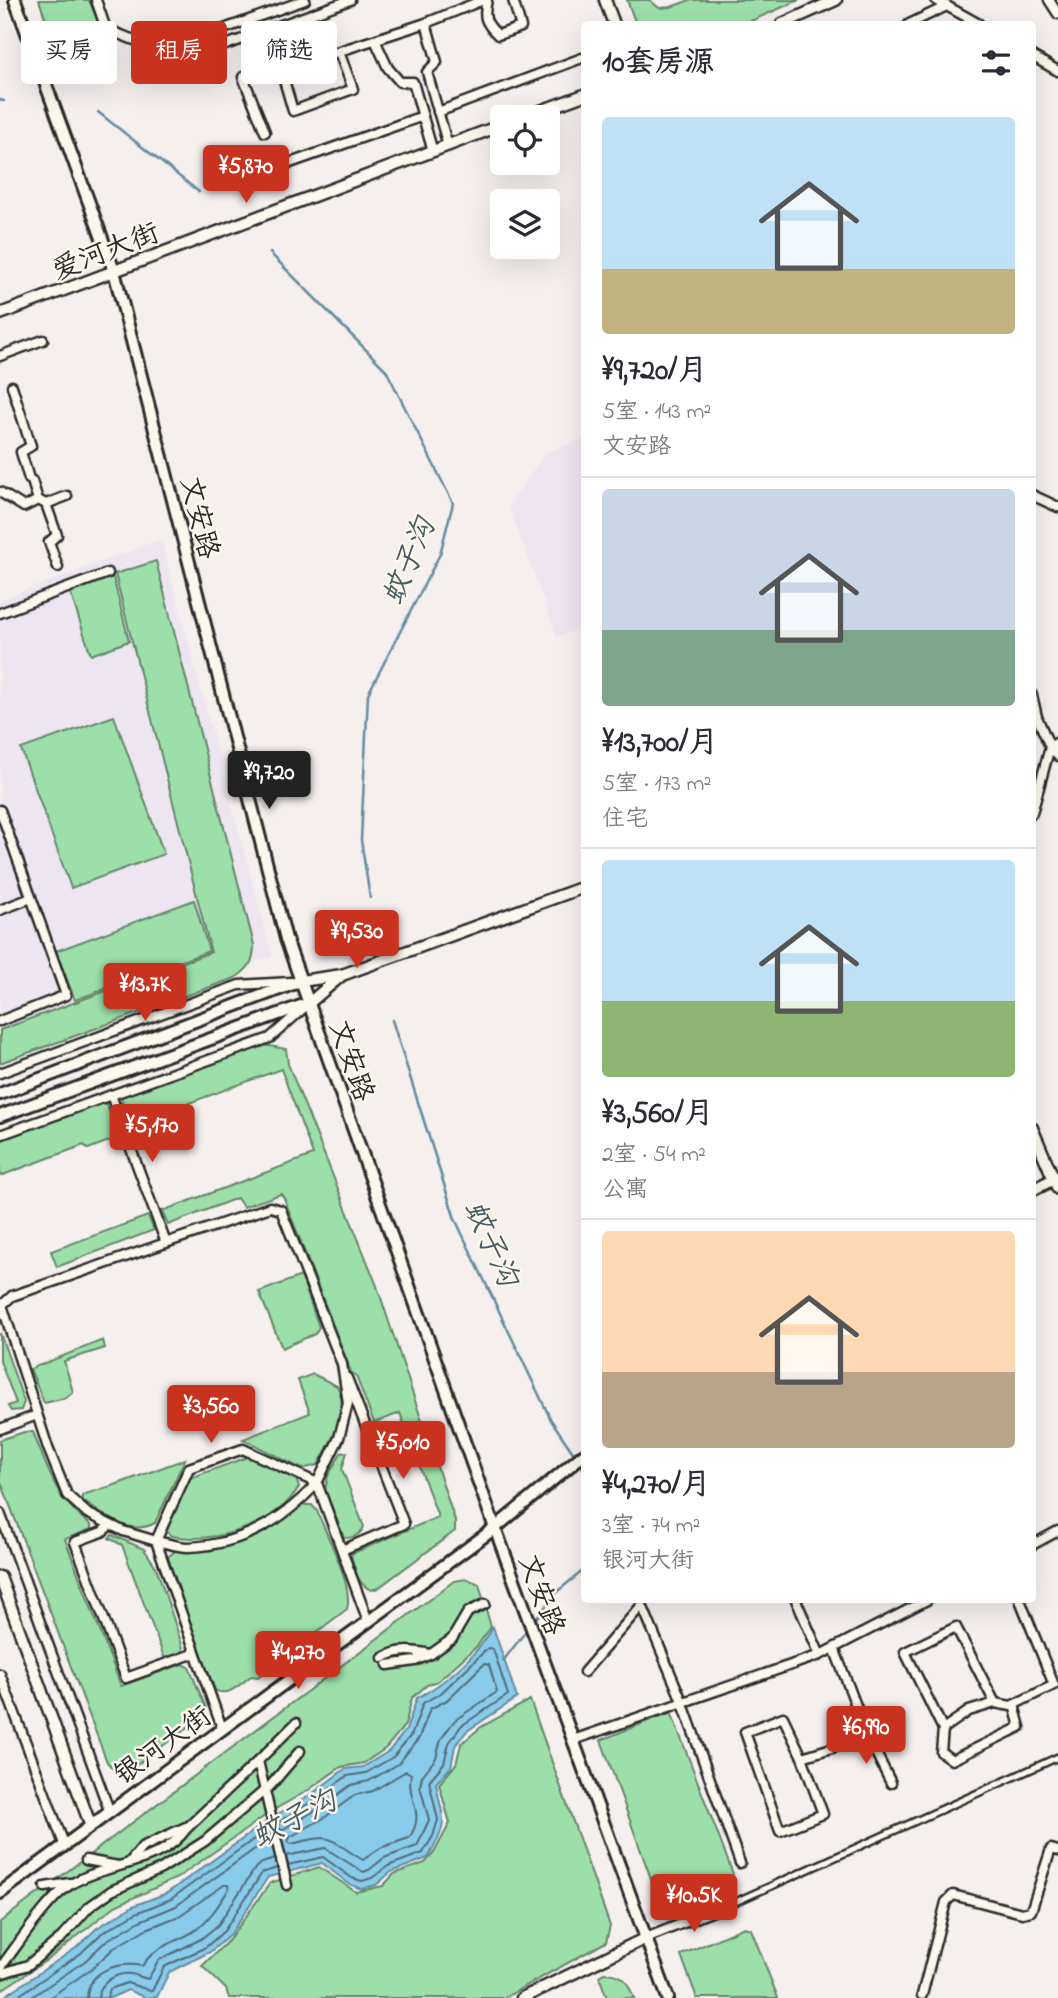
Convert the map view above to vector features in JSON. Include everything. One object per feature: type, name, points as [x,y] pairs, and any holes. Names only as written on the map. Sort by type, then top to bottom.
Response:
[{"type":"main road","name":"文安路","points":[[15,0],[114,271],[286,939],[495,1528],[668,1998]]},
{"type":"main road","points":[[0,1094],[301,981]]},
{"type":"main road","points":[[0,1116],[309,1003]]},
{"type":"main road","points":[[1036,1189],[1056,1182]]},
{"type":"main road","name":"银河大街","points":[[0,1893],[90,1824],[495,1528],[580,1458]]},
{"type":"street","points":[[96,0],[106,29],[162,51],[304,0]]},
{"type":"street","points":[[293,21],[350,0]]},
{"type":"street","points":[[285,84],[293,111],[353,89],[339,51],[426,23],[480,1],[486,24],[498,35],[521,27],[513,0]]},
{"type":"street","points":[[605,0],[613,21]]},
{"type":"street","points":[[803,20],[836,0]]},
{"type":"street","points":[[936,0],[974,21]]},
{"type":"street","points":[[1049,0],[1058,14]]},
{"type":"street","points":[[915,21],[947,6]]},
{"type":"street","points":[[426,23],[437,62],[427,72],[448,146]]},
{"type":"street","points":[[374,40],[388,68],[400,82],[413,82],[433,152]]},
{"type":"street","points":[[1036,58],[1058,71]]},
{"type":"street","points":[[438,111],[581,59]]},
{"type":"street","points":[[246,84],[265,132]]},
{"type":"street","points":[[557,105],[581,96]]},
{"type":"street","points":[[290,163],[423,116]]},
{"type":"street","name":"爱河大街","points":[[0,314],[490,130]]},
{"type":"street","points":[[0,356],[43,340]]},
{"type":"street","points":[[12,386],[31,446],[21,452],[29,479],[57,535],[49,542],[58,567]]},
{"type":"street","points":[[0,492],[24,507],[67,496]]},
{"type":"street","points":[[1036,497],[1058,507]]},
{"type":"street","points":[[0,613],[108,573]]},
{"type":"street","points":[[1036,713],[1058,756]]},
{"type":"street","points":[[1036,803],[1054,745]]},
{"type":"street","points":[[0,810],[66,996],[0,1021]]},
{"type":"street","points":[[0,1073],[239,985],[342,975],[581,888]]},
{"type":"street","points":[[0,910],[31,898]]},
{"type":"street","points":[[0,1135],[270,1038],[342,975]]},
{"type":"street","points":[[111,1095],[166,1243]]},
{"type":"street","points":[[1036,1137],[1056,1182]]},
{"type":"street","points":[[342,1364],[348,1403],[340,1438],[317,1483],[300,1502],[266,1527],[233,1539],[187,1547],[156,1541],[110,1525],[88,1513],[67,1494],[37,1415],[2,1305],[12,1296],[270,1207],[281,1210],[342,1364],[404,1524],[342,1550]]},
{"type":"street","points":[[0,1429],[37,1415]]},
{"type":"street","points":[[222,1728],[156,1541],[188,1468],[243,1449],[317,1483],[368,1621]]},
{"type":"street","points":[[0,1513],[109,1810]]},
{"type":"street","points":[[110,1525],[102,1532],[75,1542],[126,1678],[195,1653]]},
{"type":"street","points":[[1036,1543],[1058,1531]]},
{"type":"street","points":[[0,1577],[90,1824]]},
{"type":"street","points":[[584,1672],[644,1603]]},
{"type":"street","points":[[645,1603],[740,1863]]},
{"type":"street","points":[[797,1603],[820,1655]]},
{"type":"street","points":[[573,1740],[820,1655],[921,1603]]},
{"type":"street","points":[[943,1729],[970,1711],[995,1703],[1014,1705],[1054,1685],[1021,1603]]},
{"type":"street","points":[[385,1661],[392,1652],[408,1650],[431,1654],[452,1639],[468,1612],[485,1604]]},
{"type":"street","points":[[995,1703],[956,1627],[905,1652],[943,1729],[941,1752],[952,1760],[1020,1727],[1014,1705]]},
{"type":"street","points":[[834,1648],[867,1737],[891,1783]]},
{"type":"street","points":[[0,1674],[64,1844]]},
{"type":"street","points":[[783,1717],[802,1757],[823,1814],[780,1831],[745,1732],[783,1717]]},
{"type":"street","points":[[45,1887],[73,1883],[119,1866],[142,1861],[179,1839],[188,1826],[296,1723]]},
{"type":"street","points":[[802,1757],[867,1737]]},
{"type":"street","points":[[0,1971],[28,1965],[62,1937],[89,1907],[111,1891],[172,1862],[205,1840],[266,1789],[300,1751]]},
{"type":"street","points":[[522,1998],[646,1938],[731,1904],[1058,1757]]},
{"type":"street","points":[[258,1761],[287,1885]]},
{"type":"street","points":[[922,1995],[946,1902],[953,1895],[1022,1913],[1031,1911],[1051,1849],[1058,1851]]},
{"type":"street","points":[[86,1860],[119,1866]]},
{"type":"street","points":[[0,1971],[56,1897],[73,1883]]},
{"type":"shaded area","points":[[581,440],[581,628],[557,637],[509,506],[545,453]]},
{"type":"shaded area","points":[[161,539],[272,956],[0,1058],[0,600]]},
{"type":"green space","points":[[39,0],[89,0],[98,21],[46,21]]},
{"type":"green space","points":[[627,0],[650,0],[659,8],[690,0],[799,0],[751,21],[635,21]]},
{"type":"green space","points":[[156,561],[254,945],[252,961],[235,978],[0,1063],[0,1030],[211,952],[115,574]]},
{"type":"green space","points":[[113,577],[129,641],[91,655],[70,592]]},
{"type":"green space","points":[[114,716],[164,854],[71,888],[21,749]]},
{"type":"green space","points":[[194,900],[209,951],[75,1000],[56,951]]},
{"type":"green space","points":[[264,1045],[286,1049],[288,1064],[377,1286],[455,1521],[455,1531],[378,1588],[371,1590],[359,1579],[351,1554],[438,1517],[400,1413],[374,1423],[356,1376],[351,1372],[284,1198],[281,1194],[243,1207],[237,1198],[168,1225],[162,1211],[313,1155],[281,1069],[130,1125],[120,1096]]},
{"type":"green space","points":[[105,1102],[120,1137],[88,1149],[84,1145],[0,1176],[0,1140]]},
{"type":"green space","points":[[148,1216],[154,1230],[57,1267],[51,1251]]},
{"type":"green space","points":[[301,1276],[319,1327],[315,1334],[282,1348],[259,1292]]},
{"type":"green space","points":[[0,1333],[24,1402],[21,1410],[11,1411],[8,1406],[16,1403],[0,1361]]},
{"type":"green space","points":[[103,1340],[105,1348],[64,1361],[73,1392],[66,1398],[44,1403],[30,1369]]},
{"type":"green space","points":[[313,1374],[337,1386],[342,1406],[337,1427],[318,1465],[302,1469],[243,1439],[310,1413],[298,1380]]},
{"type":"green space","points":[[24,1432],[33,1432],[54,1483],[69,1505],[91,1525],[91,1529],[65,1539],[121,1686],[183,1664],[189,1667],[206,1708],[202,1717],[131,1769],[114,1770],[107,1762],[0,1479],[0,1440]]},
{"type":"green space","points":[[347,1452],[342,1469],[364,1527],[356,1536],[344,1538],[325,1490],[328,1476],[341,1453]]},
{"type":"green space","points":[[250,1456],[296,1479],[299,1487],[288,1501],[260,1522],[243,1529],[206,1537],[171,1536],[165,1529],[166,1525],[190,1478]]},
{"type":"green space","points":[[185,1459],[155,1523],[145,1527],[126,1526],[107,1518],[82,1500],[82,1495]]},
{"type":"green space","points":[[302,1505],[312,1505],[317,1511],[347,1587],[347,1609],[258,1677],[251,1676],[229,1691],[215,1690],[168,1568],[168,1557],[176,1550],[211,1549],[243,1540],[273,1525]]},
{"type":"green space","points":[[112,1535],[144,1549],[156,1567],[183,1648],[181,1653],[164,1657],[122,1545],[109,1538]]},
{"type":"green space","points":[[467,1579],[479,1584],[491,1627],[477,1646],[438,1681],[427,1685],[412,1698],[405,1725],[386,1748],[364,1763],[341,1767],[272,1811],[177,1878],[115,1906],[50,1958],[0,1991],[0,1922],[454,1581]]},
{"type":"green space","points":[[530,1700],[610,1926],[606,1942],[504,1998],[229,1998],[226,1989],[202,1966],[229,1940],[270,1883],[319,1867],[356,1892],[383,1886],[394,1874],[425,1863],[434,1853],[450,1823],[439,1784],[456,1764],[461,1744],[481,1727]]},
{"type":"green space","points":[[671,1712],[733,1874],[731,1882],[663,1912],[601,1740]]},
{"type":"green space","points":[[744,1927],[751,1929],[778,1998],[697,1998],[681,1955]]},
{"type":"green space","points":[[604,1973],[624,1979],[634,1998],[607,1998],[599,1976]]},
{"type":"water","points":[[493,1627],[517,1698],[467,1731],[455,1746],[451,1767],[436,1783],[443,1821],[440,1836],[428,1858],[391,1872],[376,1885],[361,1889],[349,1884],[322,1863],[268,1877],[230,1935],[210,1952],[169,1972],[157,1997],[146,1998],[128,1990],[110,1998],[2,1998],[76,1948],[97,1928],[133,1906],[167,1893],[345,1769],[363,1767],[389,1751],[406,1730],[417,1698],[460,1667],[479,1648]]},
{"type":"waterway","name":"蚊子沟","points":[[0,100],[4,101]]},
{"type":"waterway","name":"蚊子沟","points":[[98,112],[199,192]]},
{"type":"waterway","name":"蚊子沟","points":[[270,253],[386,370],[453,503],[440,554],[368,694],[361,840],[370,898]]},
{"type":"waterway","name":"蚊子沟","points":[[392,1020],[455,1219],[551,1420],[576,1457]]},
{"type":"waterway","name":"蚊子沟","points":[[533,1622],[559,1590],[581,1572]]},
{"type":"waterway","name":"蚊子沟","points":[[503,1661],[529,1627]]}]
